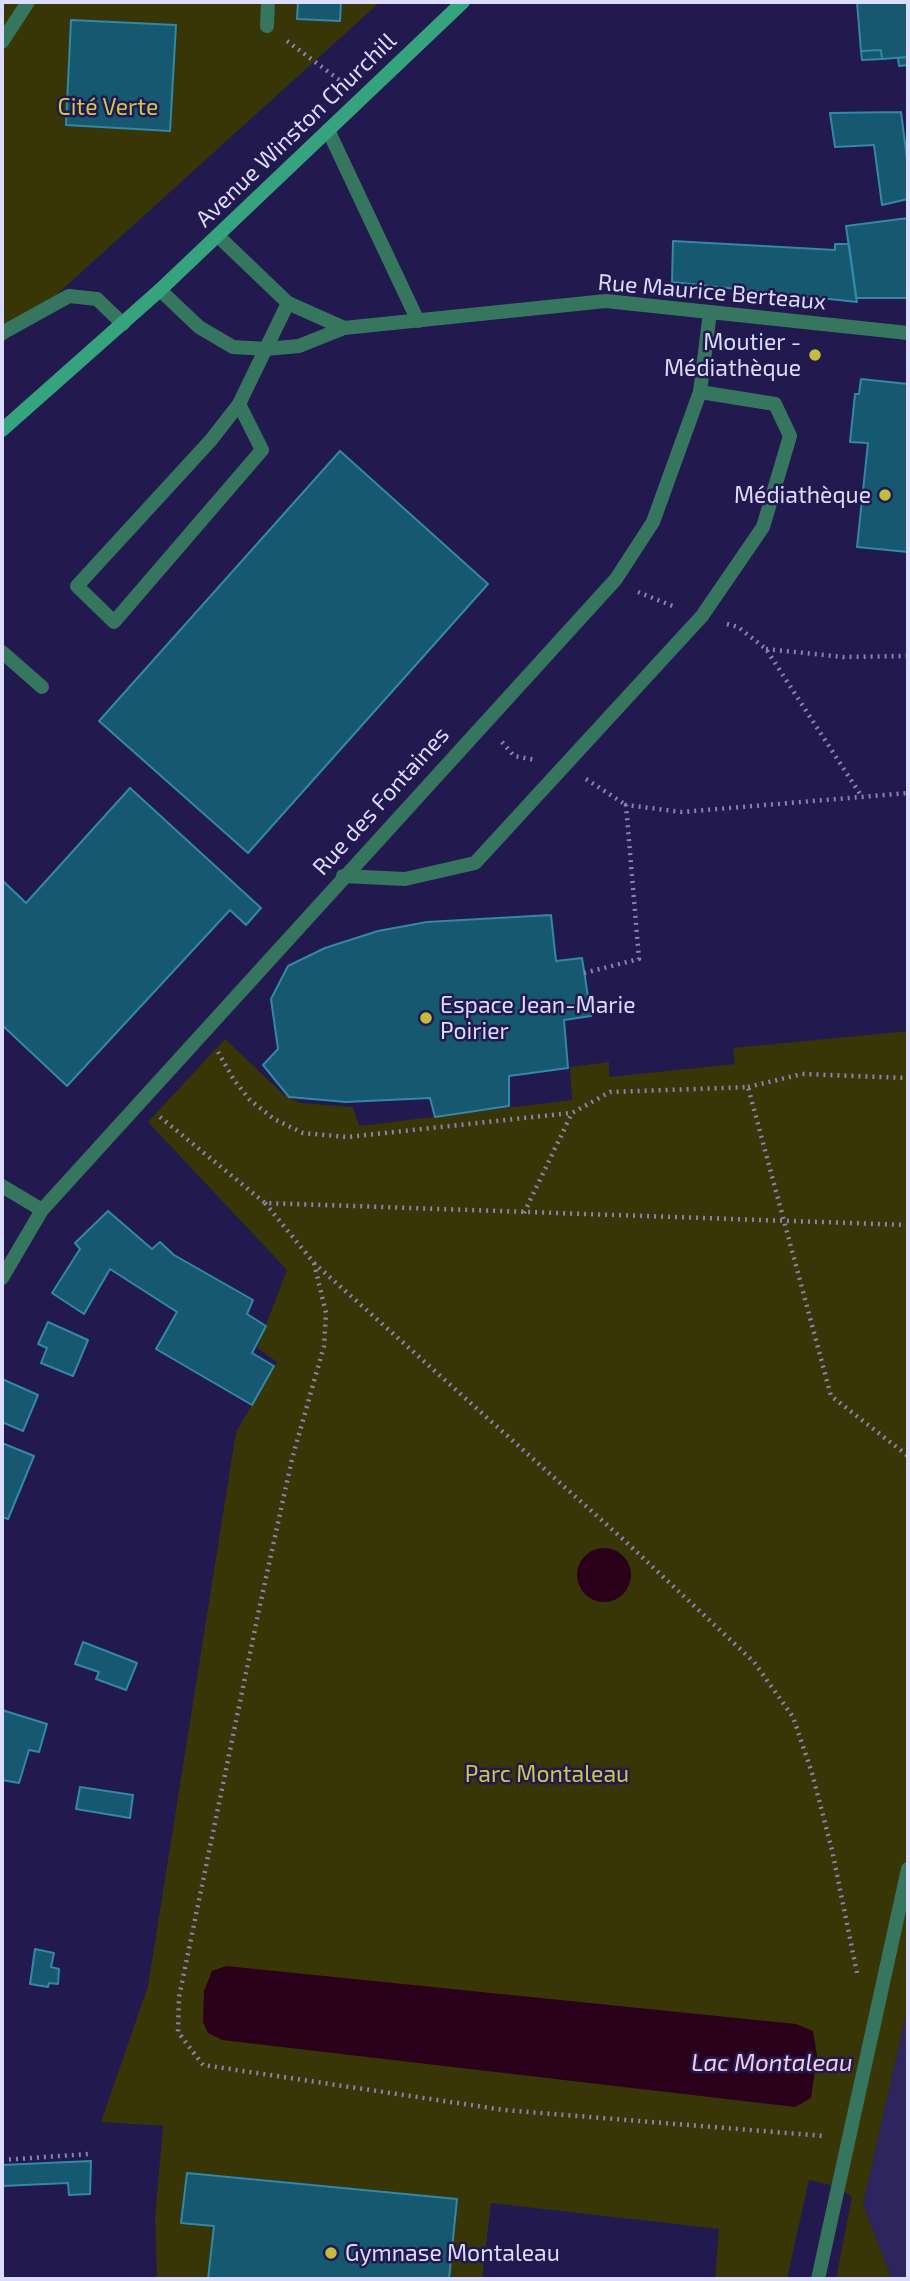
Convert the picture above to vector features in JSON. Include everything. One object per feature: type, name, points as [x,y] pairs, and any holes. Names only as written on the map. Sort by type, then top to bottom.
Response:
[{"type":"street","points":[[2,42],[28,2]]},
{"type":"street","points":[[267,26],[268,2]]},
{"type":"street","name":"Avenue Winston Churchill","points":[[160,290],[463,2]]},
{"type":"street","points":[[328,130],[418,321]]},
{"type":"street","name":"Rue Maurice Berteaux","points":[[218,236],[288,303],[344,328]]},
{"type":"street","points":[[2,430],[160,290]]},
{"type":"street","name":"Rue Maurice Berteaux","points":[[160,290],[198,327],[233,347],[266,349],[299,346],[344,328],[606,301],[908,333]]},
{"type":"street","points":[[2,332],[69,296],[97,299],[123,324]]},
{"type":"street","points":[[239,404],[262,450],[114,622],[77,586],[211,440],[239,404],[288,303]]},
{"type":"street","name":"Rue des Fontaines","points":[[2,1278],[42,1210],[616,579],[653,522],[700,392],[710,312]]},
{"type":"street","points":[[343,876],[405,879],[475,863],[702,616],[764,527],[790,436],[775,404],[700,392]]},
{"type":"street","points":[[2,652],[42,687]]},
{"type":"street","points":[[2,1186],[42,1210]]},
{"type":"street","points":[[818,2279],[908,1869]]},
{"type":"path","points":[[267,26],[363,97]]},
{"type":"path","points":[[616,579],[653,601],[738,627],[765,649],[862,797]]},
{"type":"path","points":[[765,649],[843,657],[908,656]]},
{"type":"path","points":[[584,973],[639,959],[626,805],[682,811],[908,793]]},
{"type":"path","points":[[206,1028],[234,1080],[250,1100],[274,1119],[303,1133],[347,1138],[572,1113],[610,1092],[748,1087],[802,1074],[908,1078]]},
{"type":"path","points":[[748,1087],[831,1396],[908,1456]]},
{"type":"path","points":[[141,1101],[265,1203],[314,1263],[625,1541],[754,1662],[793,1717],[812,1773],[832,1850],[858,1978]]},
{"type":"path","points":[[524,1213],[572,1113]]},
{"type":"path","points":[[265,1203],[908,1225]]},
{"type":"path","points":[[314,1263],[326,1313],[324,1346],[292,1459],[266,1579],[184,1971],[179,1997],[178,2032],[203,2065],[504,2110],[824,2137],[827,2124]]},
{"type":"path","points":[[2,2160],[88,2154]]},
{"type":"shaded area","points":[[908,2006],[908,2279],[892,2279],[863,2204]]},
{"type":"green space","name":"Cité Verte","points":[[2,2],[380,2],[2,344]]},
{"type":"green space","name":"Parc Montaleau","points":[[908,1031],[908,2006],[863,2204],[892,2279],[836,2279],[852,2197],[838,2187],[809,2180],[787,2279],[715,2279],[719,2229],[491,2203],[482,2279],[449,2279],[457,2199],[220,2175],[182,2223],[214,2226],[208,2279],[157,2279],[155,2218],[163,2126],[101,2122],[148,1986],[236,1432],[277,1362],[257,1348],[287,1270],[148,1122],[225,1039],[283,1094],[300,1103],[353,1107],[359,1126],[572,1100],[570,1067],[609,1062],[609,1077],[735,1064],[733,1048]]},
{"type":"water","points":[[609,1548],[619,1552],[627,1560],[631,1575],[627,1590],[619,1598],[599,1602],[589,1598],[581,1590],[577,1570],[581,1560],[589,1552]]},
{"type":"water","name":"Lac Montaleau","points":[[226,1966],[796,2024],[813,2031],[817,2056],[811,2098],[795,2107],[222,2040],[208,2033],[203,2022],[204,1991],[212,1971]]},
{"type":"building","points":[[298,2],[341,2],[340,21],[297,19]]},
{"type":"building","points":[[857,2],[908,2],[908,57],[882,59],[881,50],[861,51]]},
{"type":"building","points":[[71,20],[176,25],[170,131],[66,125]]},
{"type":"building","points":[[881,50],[882,59],[862,60],[861,51]]},
{"type":"building","points":[[908,57],[908,65],[899,66],[898,58]]},
{"type":"building","points":[[901,112],[908,166],[908,199],[882,205],[874,145],[835,147],[830,113]]},
{"type":"building","points":[[908,218],[908,298],[856,298],[846,226]]},
{"type":"building","points":[[673,241],[835,250],[835,244],[849,244],[857,302],[672,282]]},
{"type":"building","name":"Médiathèque","points":[[861,379],[908,384],[908,552],[857,547],[868,443],[850,442],[855,394],[859,394]]},
{"type":"building","points":[[340,451],[488,584],[248,853],[99,721]]},
{"type":"building","points":[[130,788],[261,908],[246,925],[230,910],[67,1086],[2,1025],[2,880],[26,903]]},
{"type":"building","name":"Espace Jean-Marie Poirier","points":[[551,915],[556,961],[582,958],[591,1016],[564,1020],[568,1068],[509,1076],[509,1106],[435,1117],[430,1098],[346,1102],[289,1097],[263,1065],[278,1049],[271,999],[288,966],[325,948],[378,931],[427,922]]},
{"type":"building","points":[[108,1211],[152,1249],[160,1242],[174,1255],[253,1300],[247,1314],[266,1326],[252,1353],[274,1366],[252,1405],[156,1349],[177,1312],[110,1269],[84,1314],[52,1293],[80,1249],[75,1243]]},
{"type":"building","points":[[48,1322],[88,1340],[73,1376],[41,1363],[47,1348],[38,1344]]},
{"type":"building","points":[[2,1379],[38,1395],[23,1431],[2,1422]]},
{"type":"building","points":[[2,1443],[34,1456],[8,1519],[2,1517]]},
{"type":"building","points":[[83,1642],[137,1663],[126,1690],[96,1679],[99,1672],[75,1664]]},
{"type":"building","points":[[2,1710],[47,1724],[39,1752],[29,1750],[19,1783],[2,1780]]},
{"type":"building","points":[[80,1787],[133,1795],[130,1818],[76,1809]]},
{"type":"building","points":[[35,1949],[54,1953],[51,1967],[59,1969],[58,1984],[49,1983],[48,1987],[30,1984]]},
{"type":"building","points":[[91,2161],[90,2194],[69,2195],[68,2183],[2,2186],[2,2165]]},
{"type":"building","name":"Gymnase Montaleau","points":[[187,2173],[457,2199],[449,2279],[208,2279],[214,2226],[181,2223]]},
{"type":"place","name":"Moutier - Médiathèque","points":[[815,355]]},
{"type":"place","name":"Médiathèque","points":[[885,495]]},
{"type":"place","name":"Espace Jean-Marie Poirier","points":[[426,1018]]},
{"type":"place","name":"Gymnase Montaleau","points":[[331,2253]]}]
